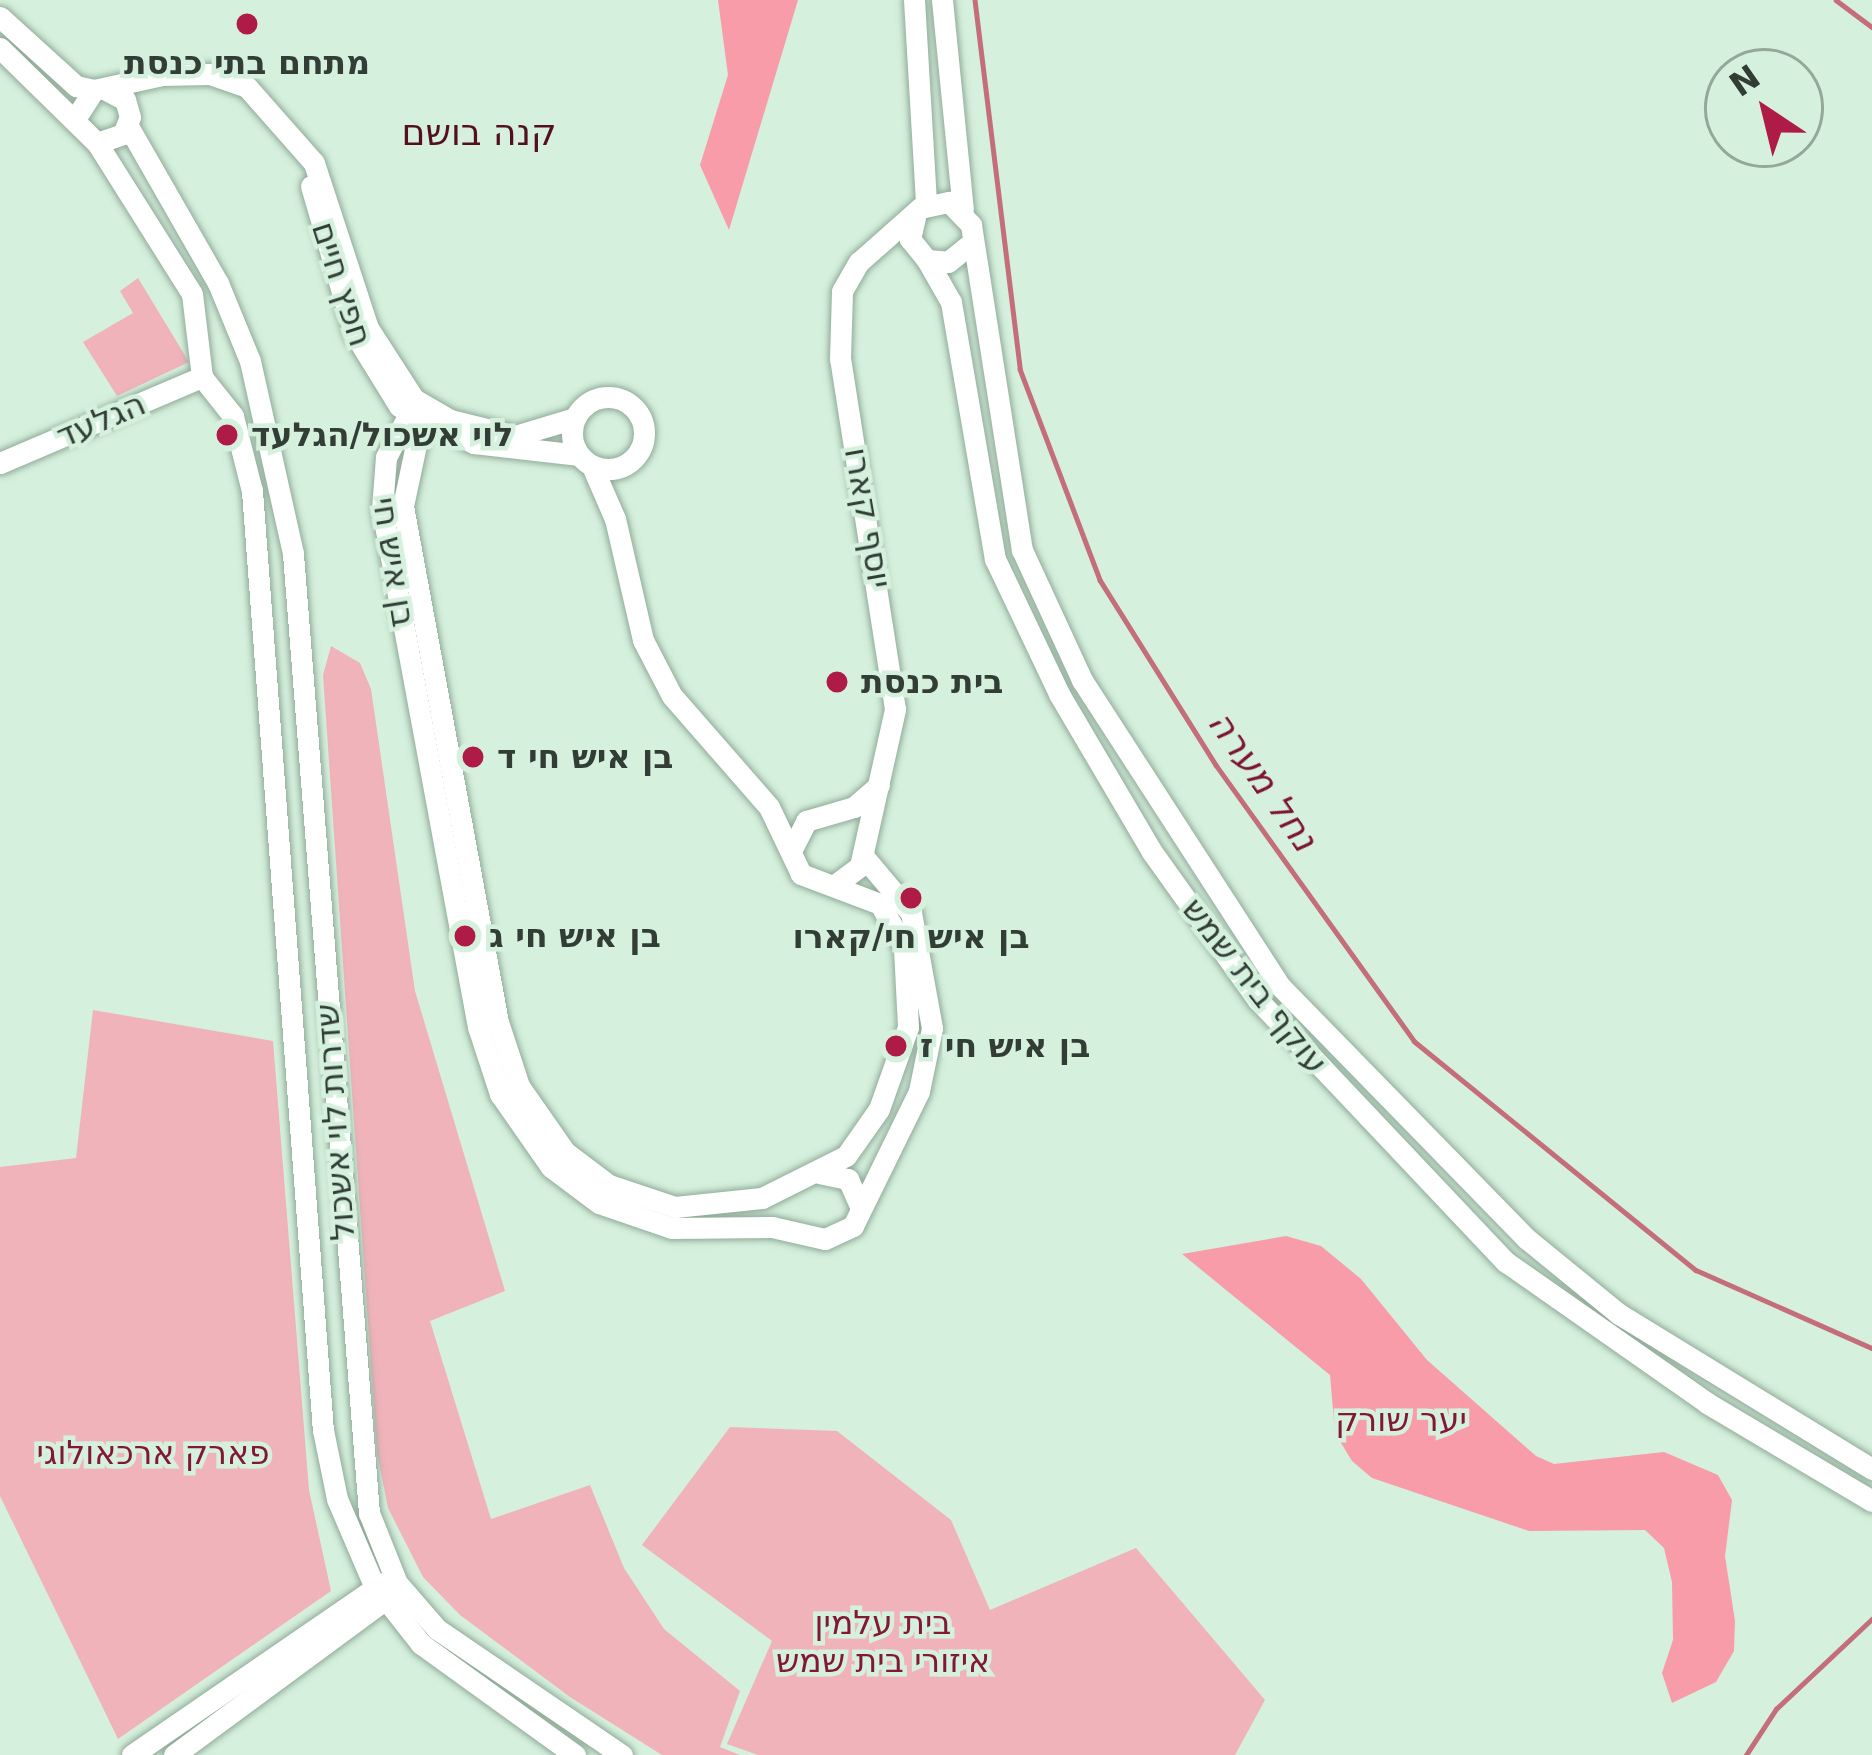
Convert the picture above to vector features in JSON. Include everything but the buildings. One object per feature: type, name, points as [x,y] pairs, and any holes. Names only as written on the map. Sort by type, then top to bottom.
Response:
[{"type":"main road","points":[[914,0],[921,209],[909,230],[923,257]]},
{"type":"main road","points":[[859,262],[889,250],[948,262],[970,244],[942,0]]},
{"type":"main road","points":[[0,16],[76,86],[125,100],[129,121],[218,283],[248,377],[238,388],[209,384],[192,294],[97,143],[0,48]]},
{"type":"main road","points":[[97,143],[129,121],[142,92],[170,74]]},
{"type":"main road","name":"חפץ חיים","points":[[99,89],[170,74],[231,79],[280,114],[327,193],[374,339],[419,415]]},
{"type":"main road","points":[[75,119],[99,89]]},
{"type":"main road","points":[[859,262],[921,209],[963,209]]},
{"type":"main road","name":"עוקף בית שמש","points":[[970,244],[1022,550],[1082,680],[1279,985],[1545,1254],[1619,1314],[1872,1469]]},
{"type":"main road","name":"עוקף בית שמש","points":[[923,257],[951,302],[994,559],[1059,694],[1153,852],[1258,1000],[1505,1262],[1707,1403],[1872,1501]]},
{"type":"main road","name":"יוסף קארו","points":[[859,262],[842,291],[839,343],[893,689],[885,778],[864,852]]},
{"type":"main road","points":[[205,352],[218,343],[242,348]]},
{"type":"main road","name":"שדרות לוי אשכול","points":[[248,377],[299,594],[360,1460],[398,1583],[460,1649],[622,1755]]},
{"type":"main road","name":"שדרות לוי אשכול","points":[[209,384],[237,429],[262,544],[323,1430],[338,1499],[386,1604],[445,1666],[575,1755]]},
{"type":"main road","name":"הגלעד","points":[[0,463],[209,384]]},
{"type":"main road","points":[[419,415],[515,436],[575,418],[605,397],[636,410],[643,442],[622,467],[615,519]]},
{"type":"main road","points":[[419,415],[490,446],[622,467]]},
{"type":"main road","name":"בן איש חי","points":[[419,415],[403,506],[498,1022],[519,1086],[565,1152],[650,1202],[727,1205],[810,1178],[862,1138],[891,1087],[910,1000],[889,914],[835,885]]},
{"type":"main road","name":"בן איש חי","points":[[419,415],[386,457],[382,509],[478,1027],[500,1094],[550,1167],[624,1215],[673,1228],[814,1237]]},
{"type":"main road","points":[[575,418],[585,460],[615,519],[653,666],[769,807],[810,882],[835,885],[864,852]]},
{"type":"main road","points":[[791,852],[822,815],[854,807],[885,778]]},
{"type":"main road","points":[[769,807],[849,820],[864,852],[911,914],[932,1028],[919,1090],[860,1206],[845,1233],[814,1237],[794,1214],[810,1178],[848,1179],[860,1206]]},
{"type":"main road","points":[[132,1755],[373,1583],[398,1583],[386,1604],[174,1755]]},
{"type":"green space","points":[[718,0],[798,0],[729,230],[700,165],[728,75]]},
{"type":"green space","points":[[138,278],[189,362],[117,396],[83,342],[133,313],[120,291]]},
{"type":"green space","points":[[331,646],[360,663],[371,689],[415,991],[505,1291],[430,1321],[491,1519],[590,1485],[624,1568],[664,1629],[740,1691],[720,1747],[740,1755],[662,1755],[570,1697],[460,1615],[423,1577],[388,1508],[377,1453],[323,675]]},
{"type":"green space","name":"פארק ארכאולוגי","points":[[93,1010],[273,1041],[309,1490],[331,1591],[118,1739],[0,1496],[0,1167],[76,1158]]},
{"type":"green space","name":"יער שורק","points":[[1286,1236],[1321,1246],[1361,1279],[1427,1360],[1536,1456],[1554,1464],[1664,1452],[1718,1475],[1732,1500],[1725,1556],[1735,1621],[1734,1651],[1716,1682],[1672,1703],[1662,1673],[1673,1640],[1672,1582],[1664,1548],[1645,1530],[1529,1531],[1372,1478],[1352,1461],[1335,1433],[1330,1375],[1182,1254]]},
{"type":"green space","name":"בית עלמין איזורי בית שמש","points":[[730,1427],[837,1431],[951,1520],[990,1610],[1136,1548],[1265,1700],[1235,1755],[758,1755],[727,1744],[772,1641],[642,1545]]},
{"type":"waterway","name":"נחל מערה","points":[[975,0],[1020,369],[1100,580],[1216,765],[1414,1041],[1696,1270],[1872,1348]]},
{"type":"waterway","points":[[1836,0],[1872,27]]},
{"type":"waterway","points":[[1746,1755],[1776,1709],[1872,1619]]},
{"type":"place","name":"מתחם בתי כנסת","points":[[247,24]]},
{"type":"place","name":"לוי אשכול/הגלעד","points":[[227,435]]},
{"type":"place","name":"בית כנסת","points":[[837,682]]},
{"type":"place","name":"בן איש חי ד","points":[[473,757]]},
{"type":"place","name":"בן איש חי/קארו","points":[[911,898]]},
{"type":"place","name":"בן איש חי ג","points":[[465,936]]},
{"type":"place","name":"בן איש חי ז","points":[[896,1046]]},
{"type":"district","name":"קנה בושם","points":[[479,133]]}]
